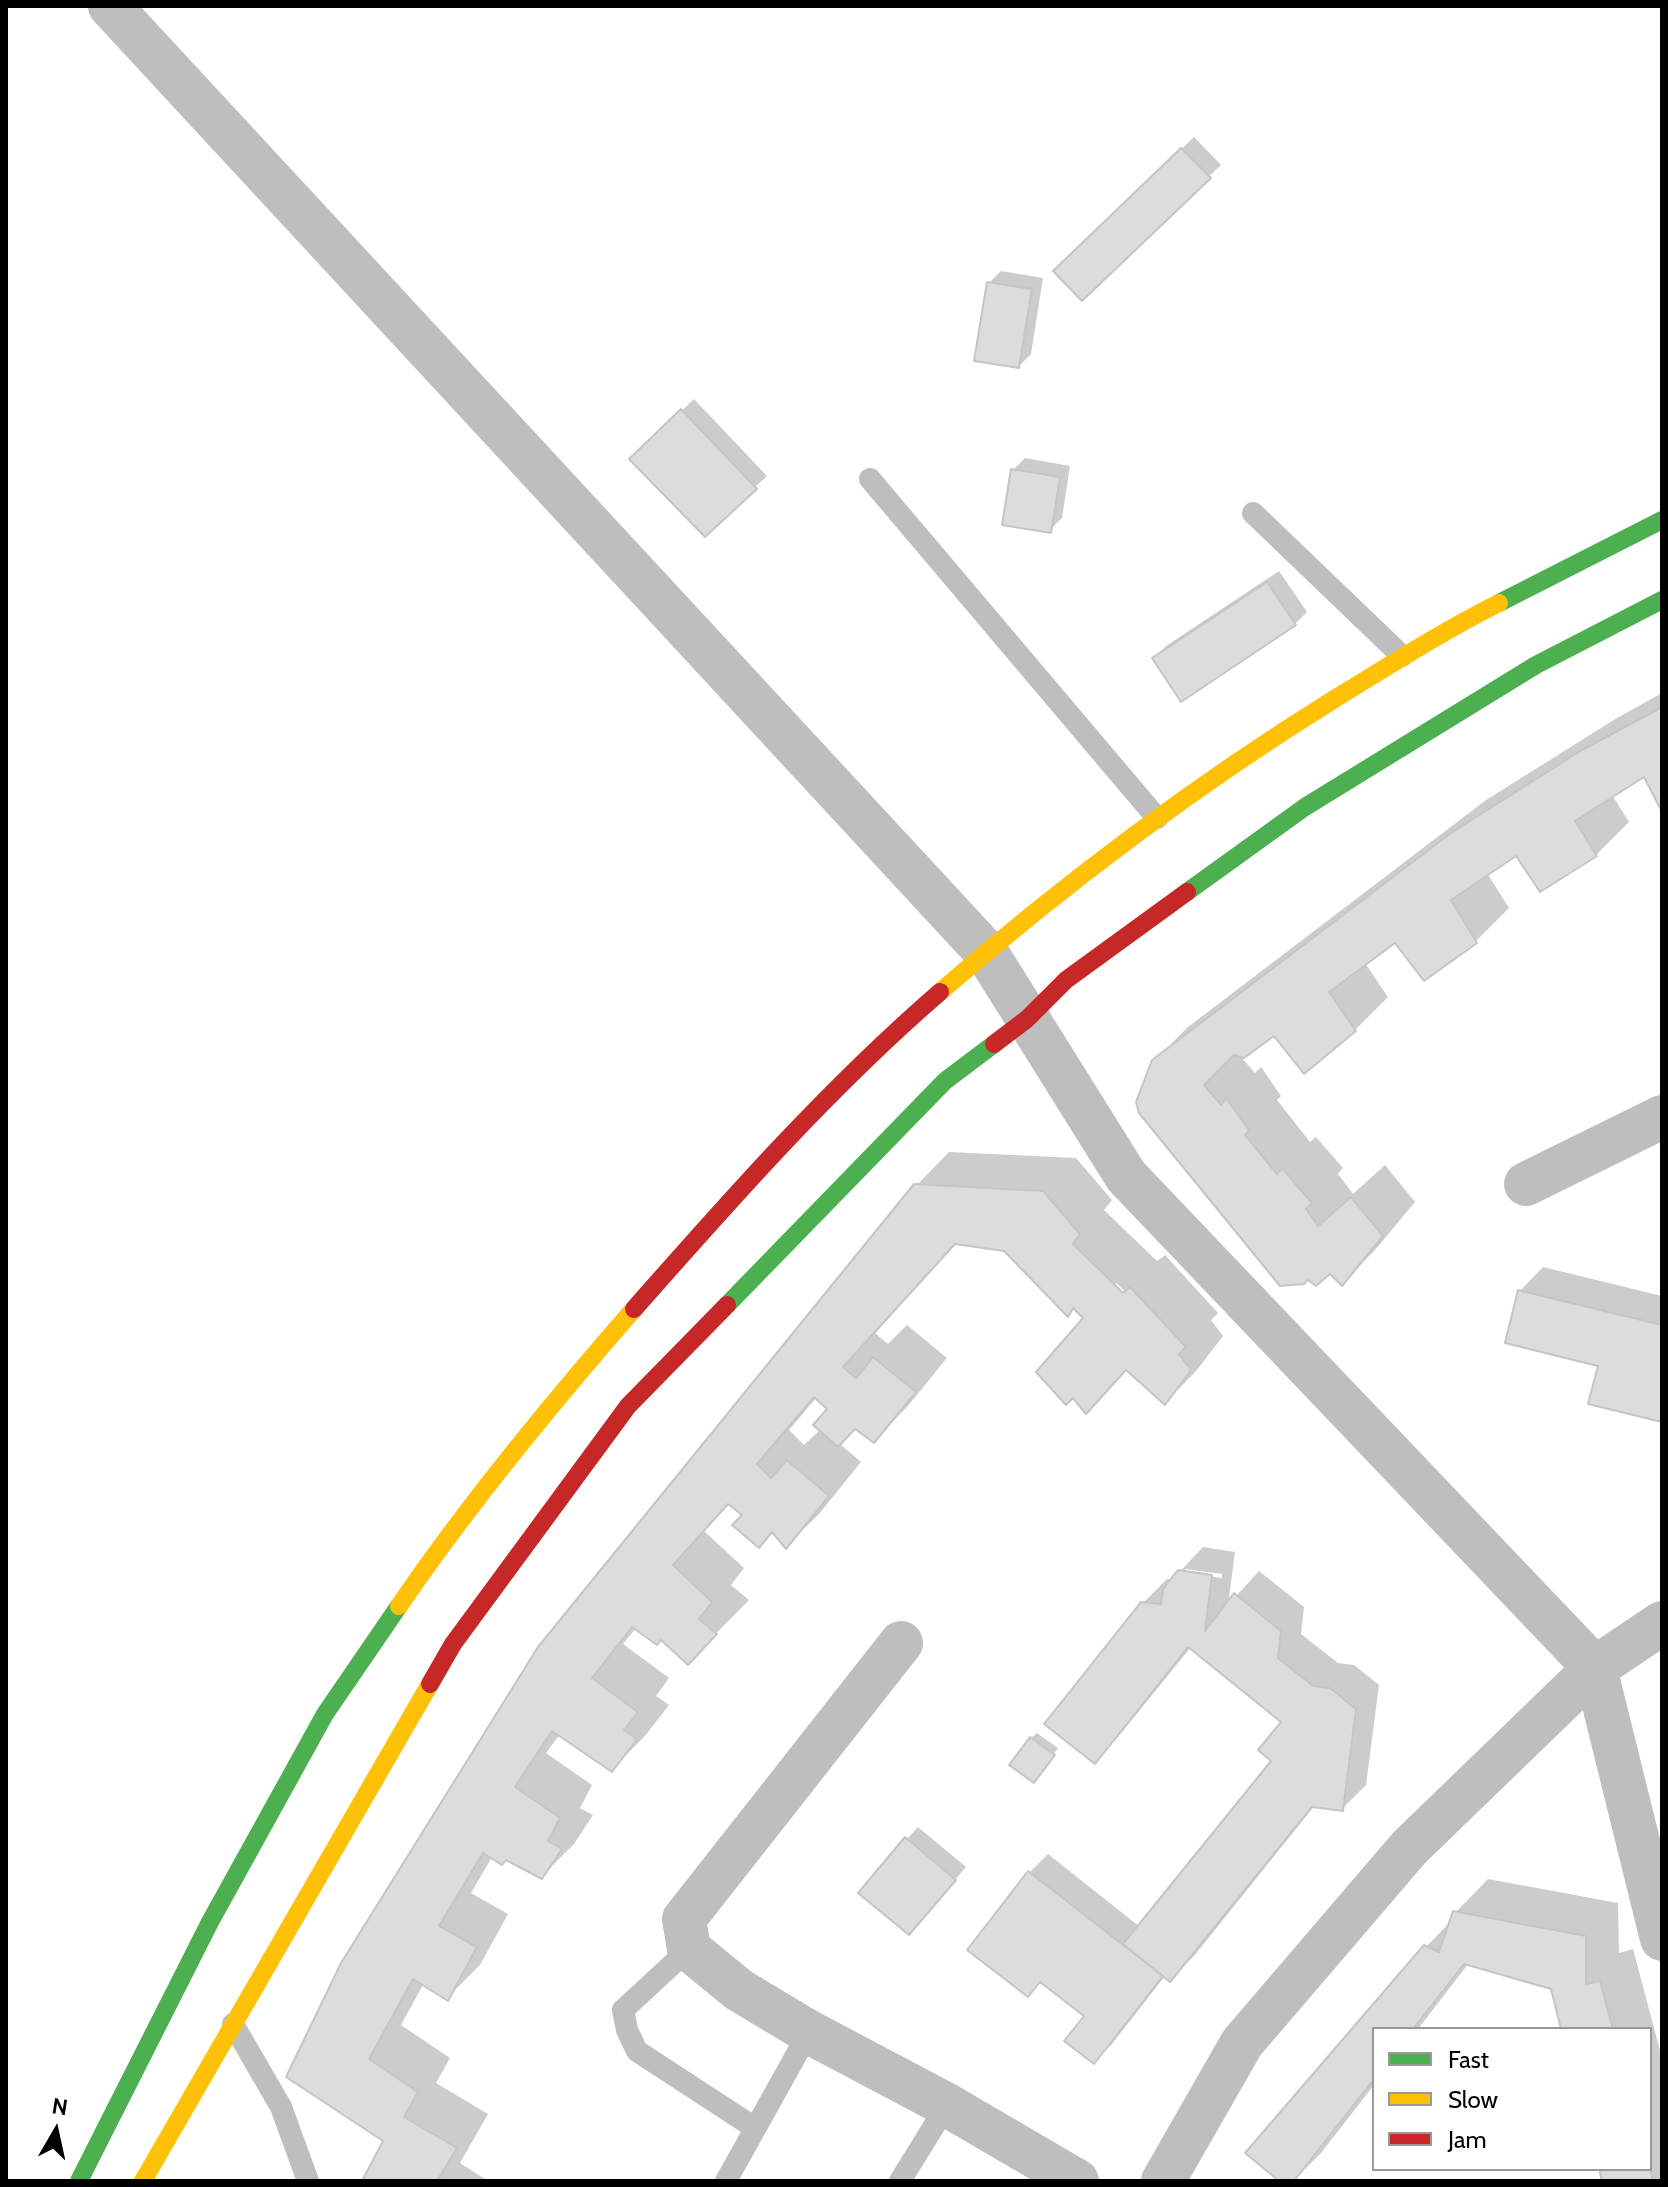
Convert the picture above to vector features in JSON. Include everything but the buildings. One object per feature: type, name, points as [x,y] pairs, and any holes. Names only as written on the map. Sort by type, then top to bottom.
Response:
[{"type":"main road","points":[[79,2181],[210,1922],[325,1714],[429,1562],[571,1381],[749,1179],[903,1024],[986,952],[1157,818],[1256,748],[1445,630],[1662,520]]},
{"type":"main road","points":[[143,2181],[453,1644],[628,1406],[945,1081],[1027,1019],[1066,980],[1305,807],[1536,665],[1662,600]]},
{"type":"street","points":[[110,6],[986,952],[1126,1176],[1595,1668],[1662,1939]]},
{"type":"street","points":[[1526,1184],[1662,1117]]},
{"type":"street","points":[[1163,2181],[1242,2043],[1409,1848],[1595,1668],[1662,1623]]},
{"type":"street","points":[[901,1643],[684,1919],[689,1949],[739,1990],[809,2032],[947,2105],[1077,2181]]},
{"type":"lane","points":[[870,479],[1157,818]]},
{"type":"lane","points":[[1253,513],[1402,656]]},
{"type":"lane","points":[[689,1949],[623,2010],[627,2030],[637,2051],[755,2128]]},
{"type":"lane","points":[[233,2024],[281,2107],[308,2181]]},
{"type":"lane","points":[[726,2181],[809,2032]]},
{"type":"lane","points":[[900,2181],[947,2105]]},
{"type":"traffic: fast","points":[[1499,603],[1662,520]]},
{"type":"traffic: fast","points":[[1187,892],[1305,807],[1536,665],[1662,600]]},
{"type":"traffic: fast","points":[[727,1305],[945,1081],[994,1044]]},
{"type":"traffic: fast","points":[[79,2181],[210,1922],[325,1714],[399,1606]]},
{"type":"traffic: slow","points":[[940,992],[1083,874],[1232,765],[1397,661],[1499,603]]},
{"type":"traffic: slow","points":[[399,1606],[512,1454],[634,1309]]},
{"type":"traffic: slow","points":[[143,2181],[430,1684]]},
{"type":"traffic: jam","points":[[994,1044],[1027,1019],[1066,980],[1187,892]]},
{"type":"traffic: jam","points":[[634,1309],[820,1105],[940,992]]},
{"type":"traffic: jam","points":[[430,1684],[453,1644],[628,1406],[727,1305]]}]
